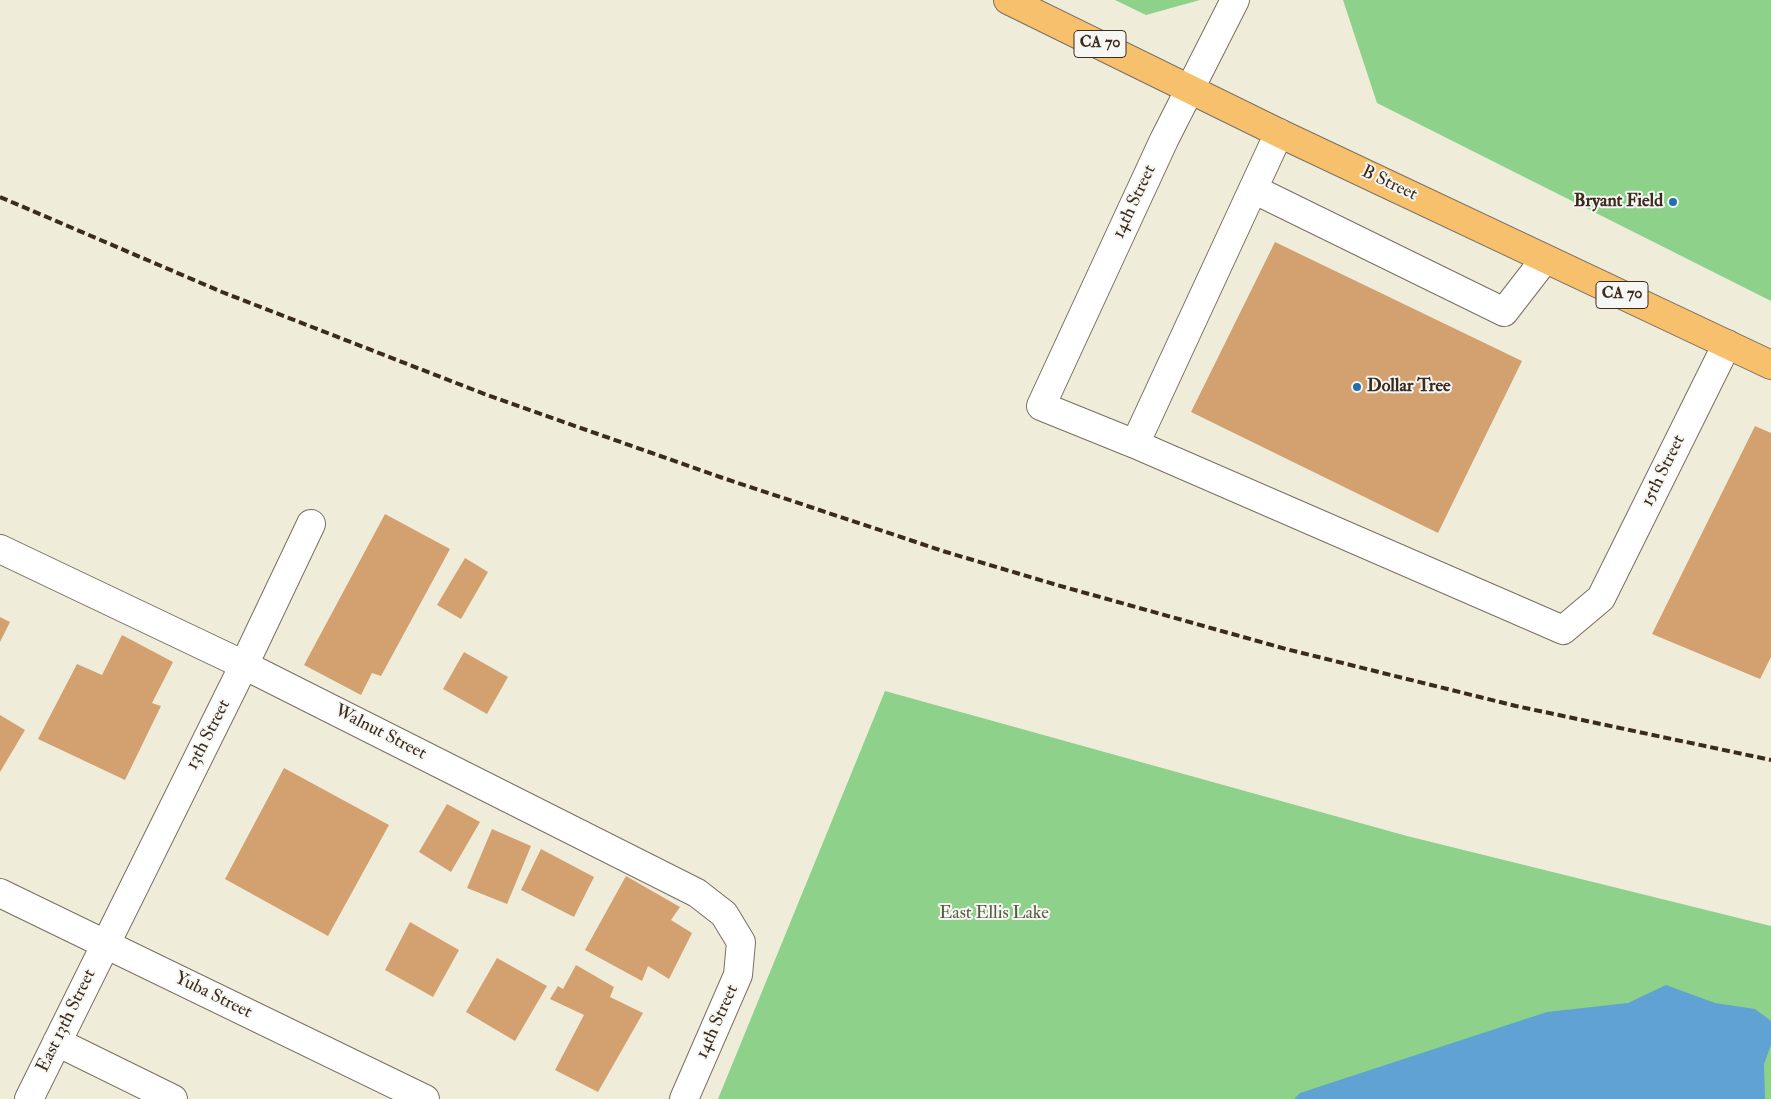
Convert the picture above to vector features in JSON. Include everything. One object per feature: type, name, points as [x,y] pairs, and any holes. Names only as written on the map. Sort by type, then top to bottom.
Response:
[{"type":"highway","name":"B Street","points":[[1008,0],[1279,133],[1771,365]]},
{"type":"street","name":"14th Street","points":[[1135,444],[1041,406],[1164,140],[1236,0]]},
{"type":"street","points":[[1135,444],[1279,133]]},
{"type":"street","points":[[1253,189],[1504,312],[1545,259]]},
{"type":"street","name":"15th Street","points":[[1135,444],[1563,630],[1601,598],[1727,344]]},
{"type":"street","name":"13th Street","points":[[104,944],[244,665],[310,524]]},
{"type":"street","name":"Walnut Street","points":[[0,549],[244,665],[697,893],[724,914],[741,942]]},
{"type":"street","name":"Yuba Street","points":[[0,893],[426,1099]]},
{"type":"street","name":"14th Street","points":[[684,1099],[738,975],[741,942]]},
{"type":"street","name":"East 13th Street","points":[[29,1099],[104,944]]},
{"type":"street","points":[[57,1042],[173,1099]]},
{"type":"green space","points":[[1115,0],[1200,0],[1146,15]]},
{"type":"green space","name":"Bryant Field","points":[[1343,0],[1771,0],[1771,301],[1377,103]]},
{"type":"green space","name":"East Ellis Lake","points":[[885,691],[1407,836],[1771,926],[1771,1099],[718,1099]]},
{"type":"water","points":[[1666,985],[1715,1003],[1755,1009],[1771,1021],[1771,1045],[1764,1064],[1765,1099],[1294,1099],[1300,1093],[1547,1012],[1628,1003]]},
{"type":"building","name":"Dollar Tree","points":[[1275,242],[1522,361],[1438,533],[1191,412]]},
{"type":"building","points":[[1755,426],[1771,433],[1771,657],[1760,679],[1652,634]]},
{"type":"building","points":[[385,514],[450,549],[381,676],[372,673],[361,695],[304,665]]},
{"type":"building","points":[[465,558],[488,572],[461,619],[437,605]]},
{"type":"building","points":[[0,617],[10,622],[0,642]]},
{"type":"building","points":[[122,635],[173,662],[152,703],[161,706],[125,780],[38,739],[77,664],[102,675]]},
{"type":"building","points":[[464,652],[508,677],[487,714],[443,689]]},
{"type":"building","points":[[0,715],[25,730],[0,772]]},
{"type":"building","points":[[284,768],[389,825],[328,936],[225,879]]},
{"type":"building","points":[[447,804],[480,822],[451,872],[419,852]]},
{"type":"building","points":[[492,829],[531,846],[507,904],[467,888]]},
{"type":"building","points":[[541,849],[594,877],[574,917],[521,890]]},
{"type":"building","points":[[626,876],[680,907],[671,920],[692,933],[669,979],[648,966],[642,981],[585,950]]},
{"type":"building","points":[[410,922],[459,950],[433,997],[385,970]]},
{"type":"building","points":[[497,958],[547,986],[515,1041],[466,1012]]},
{"type":"building","points":[[576,965],[614,987],[610,997],[643,1013],[598,1092],[555,1070],[584,1015],[550,999],[558,986],[563,989]]},
{"type":"railway","points":[[0,197],[222,292],[487,395],[720,477],[946,552],[1286,649],[1516,706],[1771,760]]},
{"type":"place","name":"Bryant Field","points":[[1673,202]]},
{"type":"place","name":"Dollar Tree","points":[[1357,387]]}]
